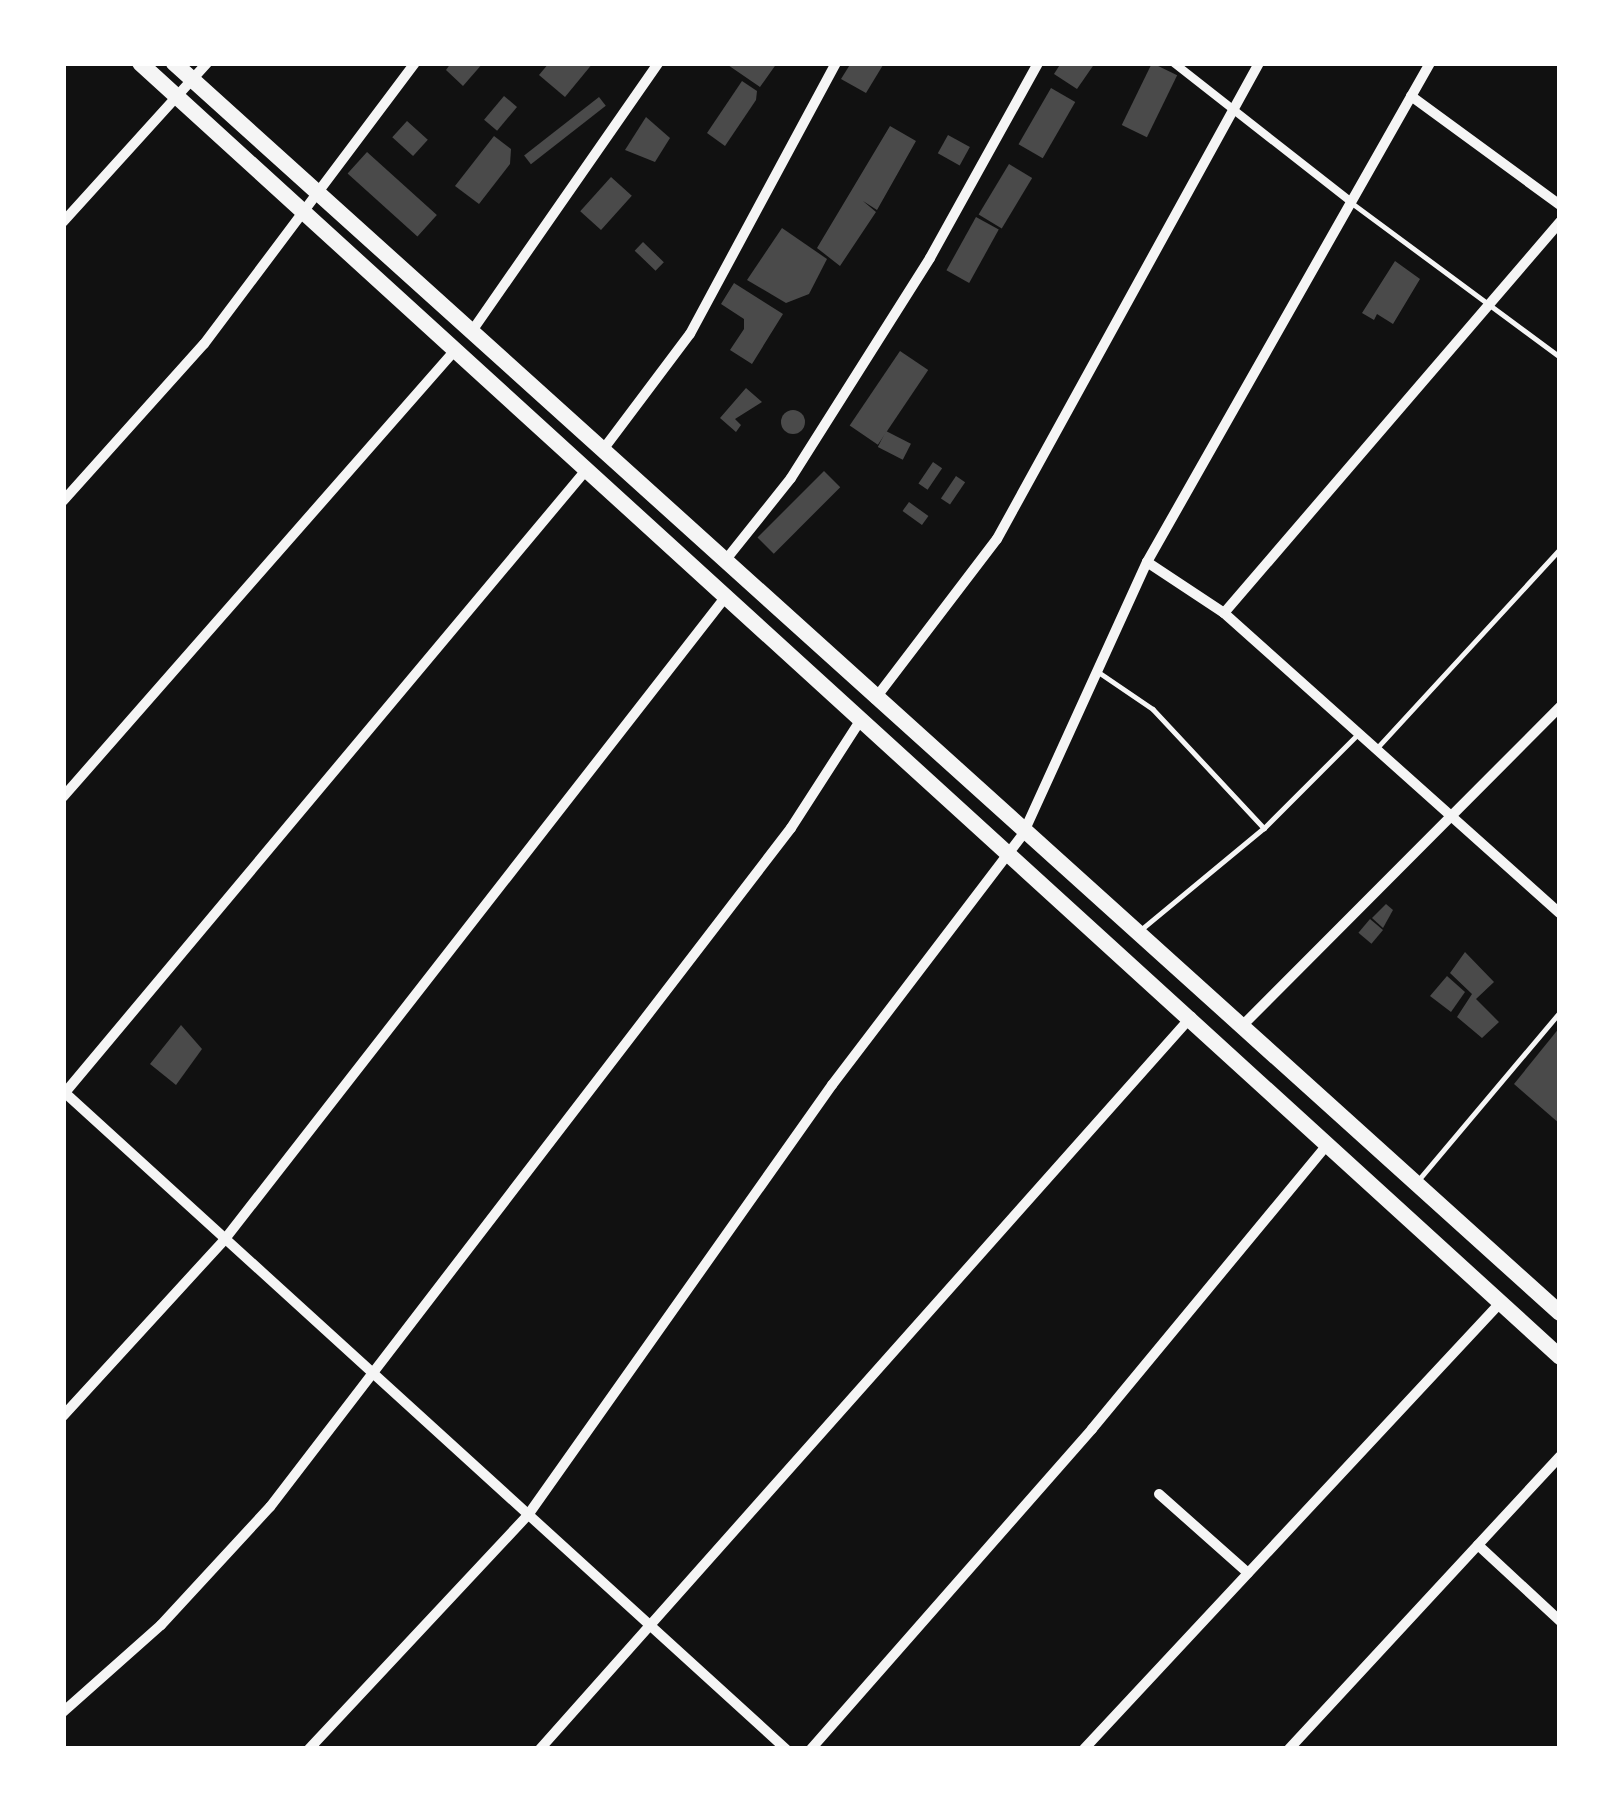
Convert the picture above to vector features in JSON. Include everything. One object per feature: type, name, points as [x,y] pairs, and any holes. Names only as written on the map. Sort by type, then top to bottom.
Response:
[{"type":"main road","points":[[140,63],[1560,1357]]},
{"type":"main road","points":[[174,63],[1239,1030],[1560,1313]]},
{"type":"main road","points":[[668,543],[684,525]]},
{"type":"street","points":[[63,222],[207,63]]},
{"type":"street","points":[[63,501],[205,344],[415,63]]},
{"type":"street","points":[[472,332],[658,63]]},
{"type":"street","points":[[602,451],[690,334],[836,63]]},
{"type":"street","points":[[724,562],[791,478],[1039,63]]},
{"type":"street","points":[[1174,63],[1350,201]]},
{"type":"street","points":[[875,699],[997,539],[1097,346],[1259,63]]},
{"type":"street","points":[[309,1749],[528,1515],[832,1085],[1023,834],[1100,674],[1147,562],[1430,63]]},
{"type":"street","points":[[1411,96],[1560,205]]},
{"type":"street","points":[[1224,613],[1560,222]]},
{"type":"street","points":[[63,797],[456,349]]},
{"type":"street","points":[[587,469],[64,1093],[786,1749]]},
{"type":"street","points":[[1147,562],[1224,613],[1560,913]]},
{"type":"street","points":[[63,1416],[225,1239],[727,596]]},
{"type":"street","points":[[1239,1030],[1560,707]]},
{"type":"street","points":[[63,1712],[161,1624],[254,1524],[790,827],[862,718]]},
{"type":"street","points":[[540,1749],[654,1630],[1191,1017]]},
{"type":"street","points":[[811,1749],[1329,1143]]},
{"type":"street","points":[[1084,1749],[1501,1302]]},
{"type":"street","points":[[1288,1749],[1560,1456]]},
{"type":"street","points":[[1159,1494],[1248,1573]]},
{"type":"street","points":[[1478,1545],[1560,1621]]},
{"type":"lane","points":[[1350,201],[1560,357]]},
{"type":"lane","points":[[1377,748],[1560,549]]},
{"type":"lane","points":[[1100,674],[1153,709],[1264,828]]},
{"type":"lane","points":[[1134,935],[1264,828],[1360,732]]},
{"type":"lane","points":[[1413,1186],[1560,1012]]},
{"type":"building","points":[[451,63],[483,63],[463,86],[446,70]]},
{"type":"building","points":[[549,63],[593,63],[565,97],[539,75]]},
{"type":"building","points":[[725,63],[751,66],[777,63],[760,87]]},
{"type":"building","points":[[851,63],[883,65],[866,93],[841,79]]},
{"type":"building","points":[[1061,63],[1095,63],[1077,89],[1054,74]]},
{"type":"building","points":[[1152,63],[1177,75],[1147,137],[1122,125]]},
{"type":"building","points":[[742,81],[757,91],[756,100],[725,146],[707,133]]},
{"type":"building","points":[[1051,88],[1075,102],[1043,158],[1018,144]]},
{"type":"building","points":[[504,96],[517,107],[497,131],[484,120]]},
{"type":"building","points":[[599,97],[606,106],[531,164],[524,155]]},
{"type":"building","points":[[646,117],[670,138],[655,162],[625,150]]},
{"type":"building","points":[[407,121],[428,140],[413,156],[392,137]]},
{"type":"building","points":[[890,126],[916,141],[877,210],[863,201],[876,212],[840,266],[817,248]]},
{"type":"building","points":[[948,135],[970,147],[960,165],[938,153]]},
{"type":"building","points":[[494,136],[511,149],[510,164],[479,204],[455,186]]},
{"type":"building","points":[[367,152],[437,215],[417,236],[348,174]]},
{"type":"building","points":[[1009,164],[1032,178],[1002,228],[979,215]]},
{"type":"building","points":[[611,177],[632,196],[601,230],[580,211]]},
{"type":"building","points":[[976,217],[999,230],[969,283],[946,270]]},
{"type":"building","points":[[782,228],[827,259],[809,294],[786,303],[747,280]]},
{"type":"building","points":[[643,242],[664,262],[656,271],[635,251]]},
{"type":"building","points":[[1395,261],[1420,279],[1393,324],[1377,314],[1374,320],[1362,313]]},
{"type":"building","points":[[734,283],[783,314],[752,364],[730,350],[744,329],[744,319],[721,304]]},
{"type":"building","points":[[900,351],[928,370],[878,445],[850,426]]},
{"type":"building","points":[[746,388],[762,402],[735,419],[741,425],[736,432],[720,418]]},
{"type":"building","points":[[793,410],[805,422],[793,434],[781,422]]},
{"type":"building","points":[[886,431],[911,444],[903,460],[878,447]]},
{"type":"building","points":[[933,462],[942,468],[928,490],[918,484]]},
{"type":"building","points":[[824,471],[840,487],[774,554],[758,537]]},
{"type":"building","points":[[956,476],[965,482],[950,505],[941,498]]},
{"type":"building","points":[[909,502],[928,516],[922,525],[903,511]]},
{"type":"building","points":[[1386,904],[1393,910],[1383,928],[1372,918]]},
{"type":"building","points":[[1370,919],[1383,930],[1371,944],[1358,933]]},
{"type":"building","points":[[1465,952],[1494,982],[1476,999],[1499,1022],[1482,1038],[1457,1017],[1472,994],[1450,973]]},
{"type":"building","points":[[1447,976],[1465,992],[1451,1012],[1430,996]]},
{"type":"building","points":[[181,1025],[202,1049],[176,1085],[150,1064]]},
{"type":"building","points":[[1560,1027],[1560,1124],[1514,1084]]}]
